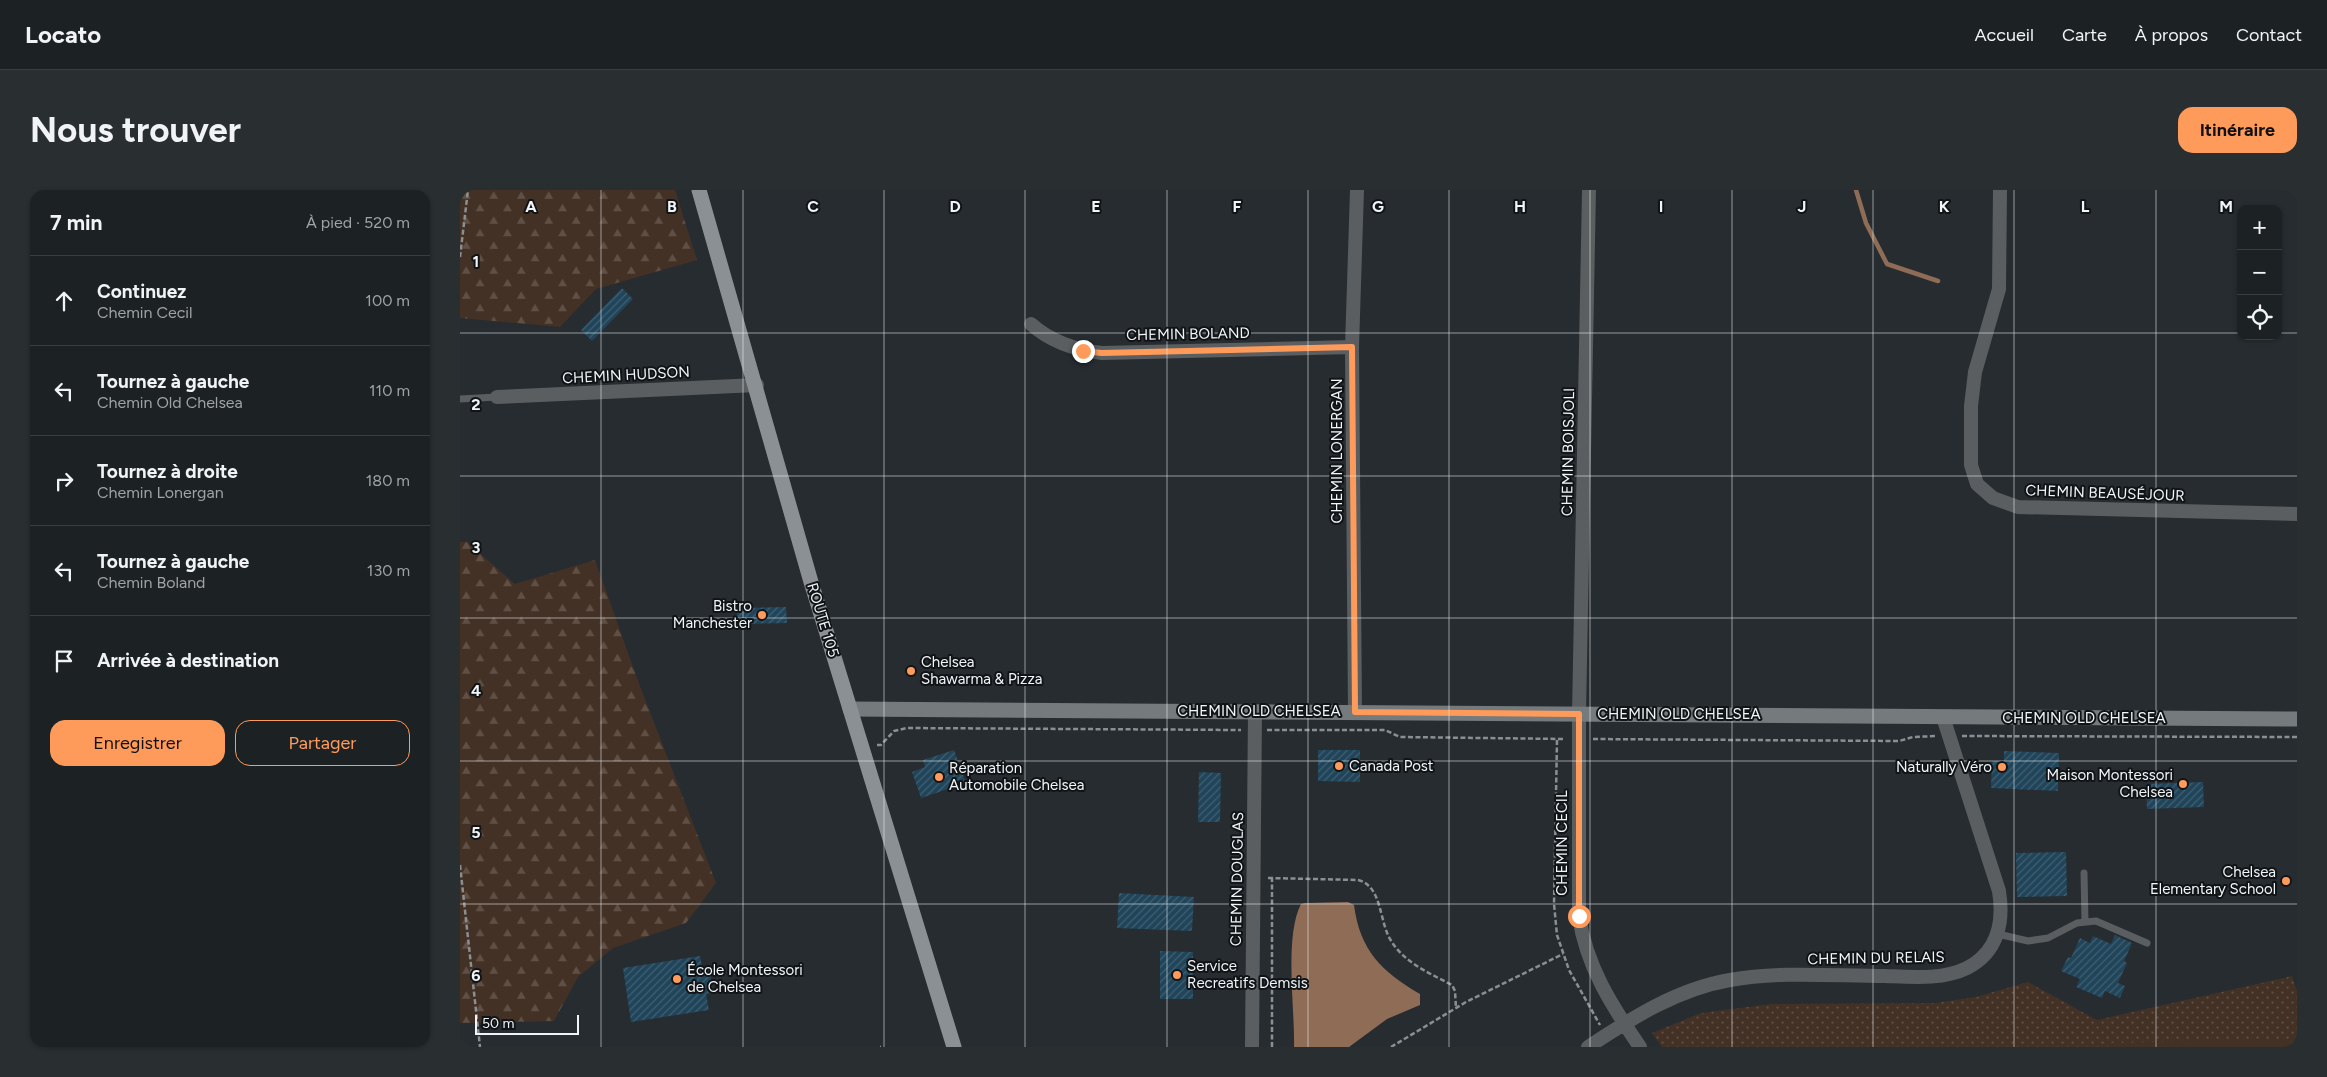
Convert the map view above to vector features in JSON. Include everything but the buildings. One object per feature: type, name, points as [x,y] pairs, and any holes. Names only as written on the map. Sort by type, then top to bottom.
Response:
[{"type":"main road","name":"ROUTE 105","points":[[699,190],[757,385],[811,582],[954,1047]]},
{"type":"street","name":"CHEMIN LONERGAN","points":[[1355,712],[1352,347],[1357,190]]},
{"type":"street","name":"CHEMIN BOISJOLI","points":[[1579,714],[1589,190]]},
{"type":"street","name":"CHEMIN BEAUSÉJOUR","points":[[2000,190],[1999,289],[1975,372],[1971,406],[1971,465],[1977,484],[1993,498],[2018,507],[2297,514]]},
{"type":"street","name":"CHEMIN BOLAND","points":[[1032,324],[1044,335],[1083,351],[1102,353],[1352,347]]},
{"type":"street","name":"CHEMIN HUDSON","points":[[497,398],[757,385]]},
{"type":"street","name":"CHEMIN OLD CHELSEA","points":[[850,709],[2297,719]]},
{"type":"street","name":"CHEMIN DOUGLAS","points":[[1252,1047],[1255,711]]},
{"type":"street","name":"CHEMIN CECIL","points":[[1579,714],[1578,885],[1581,932],[1591,966],[1624,1024],[1640,1047]]},
{"type":"street","name":"CHEMIN DU RELAIS","points":[[1588,1047],[1624,1024],[1671,998],[1701,986],[1759,976],[1910,977],[1949,973],[1966,968],[1980,959],[1991,948],[1998,934],[2002,911],[2000,891],[1943,717]]},
{"type":"lane","points":[[460,399],[497,398]]},
{"type":"lane","points":[[2084,873],[2085,922]]},
{"type":"lane","points":[[1998,934],[2028,941],[2048,938],[2077,923],[2096,921],[2147,943]]},
{"type":"path","points":[[460,257],[468,190]]},
{"type":"path","points":[[877,745],[881,745],[894,731],[907,728],[1385,730],[1400,737],[1579,739],[1899,741],[1913,737],[1949,736],[2297,737]]},
{"type":"path","points":[[460,865],[480,1047]]},
{"type":"path","points":[[1253,877],[1358,880],[1368,883],[1373,890],[1390,938],[1417,967],[1452,985],[1455,991],[1456,1008]]},
{"type":"path","points":[[1272,878],[1272,1047]]},
{"type":"path","points":[[1392,1047],[1456,1008],[1563,954]]},
{"type":"green space","points":[[460,190],[675,190],[697,260],[596,289],[560,327],[460,318]]},
{"type":"green space","points":[[460,542],[467,542],[515,584],[595,560],[638,681],[716,883],[686,923],[613,948],[578,977],[554,1021],[460,1023]]},
{"type":"green space","points":[[2292,976],[2297,991],[2297,1047],[1662,1047],[1652,1033],[1701,1013],[1771,1004],[1935,1003],[1976,997],[2028,982],[2097,1020]]},
{"type":"green space","points":[[2297,1039],[2297,1047],[2108,1047],[2108,1043]]},
{"type":"shaded area","points":[[1348,902],[1354,905],[1357,921],[1368,948],[1394,977],[1420,994],[1420,1005],[1387,1019],[1349,1047],[1294,1047],[1292,954],[1296,918],[1301,904]]},
{"type":"waterway","points":[[1856,190],[1866,223],[1887,264],[1938,281]]},
{"type":"place","name":"Bistro Manchester","points":[[762,615]]},
{"type":"place","name":"Chelsea Shawarma & Pizza","points":[[911,671]]},
{"type":"place","name":"Canada Post","points":[[1339,766]]},
{"type":"place","name":"Naturally Véro","points":[[2002,767]]},
{"type":"place","name":"Réparation Automobile Chelsea","points":[[939,777]]},
{"type":"place","name":"Maison Montessori Chelsea","points":[[2183,784]]},
{"type":"place","name":"Chelsea Elementary School","points":[[2286,881]]},
{"type":"place","name":"Service Recreatifs Demsis","points":[[1177,975]]},
{"type":"place","name":"École Montessori de Chelsea","points":[[677,979]]},
{"type":"route","points":[[1083,351],[1102,353],[1352,347],[1355,712],[1579,714],[1579,916]]}]
